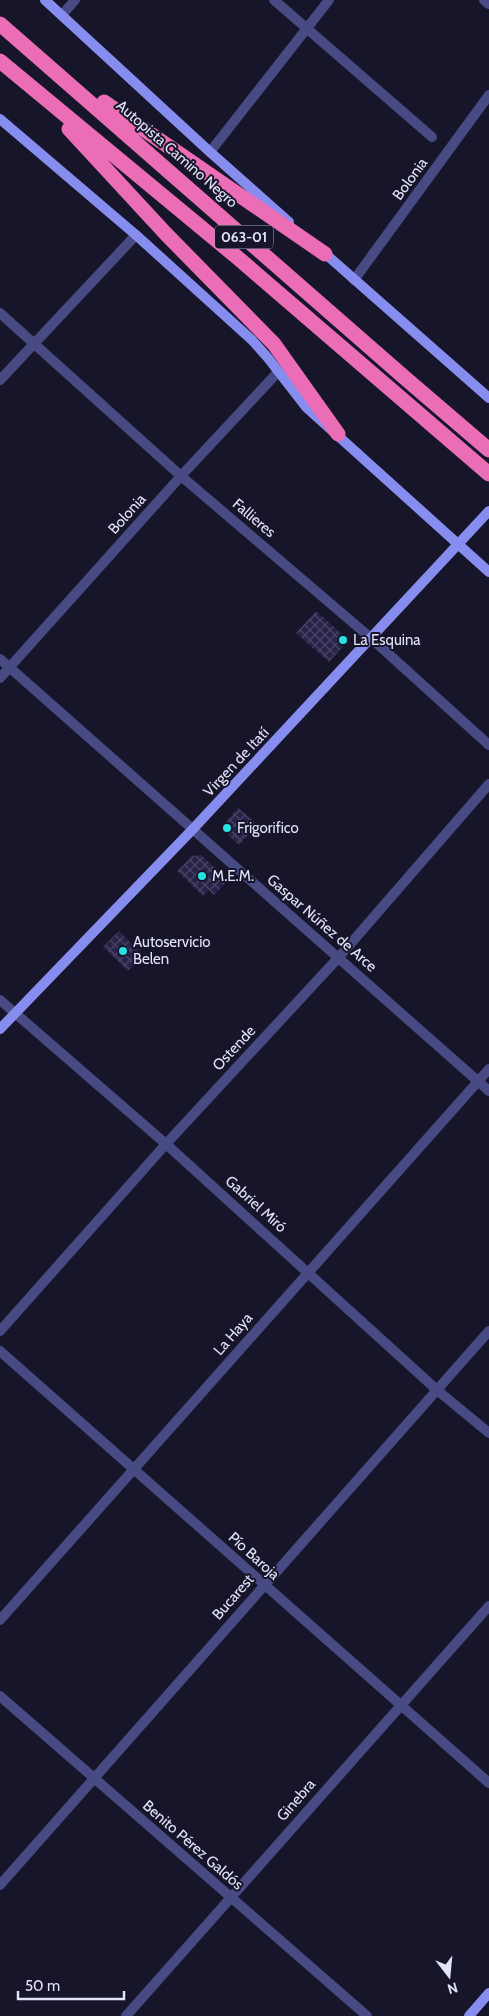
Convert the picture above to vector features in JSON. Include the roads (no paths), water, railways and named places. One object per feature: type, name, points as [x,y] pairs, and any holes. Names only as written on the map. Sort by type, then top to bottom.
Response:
[{"type":"highway","name":"Autopista Camino Negro","points":[[0,24],[489,450]]},
{"type":"highway","name":"063-01","points":[[0,61],[238,258],[487,472]]},
{"type":"highway","points":[[47,63],[325,254]]},
{"type":"highway","points":[[29,86],[166,234],[274,344],[338,434]]},
{"type":"street","points":[[45,0],[210,152],[489,398]]},
{"type":"street","points":[[62,15],[75,0]]},
{"type":"street","points":[[274,0],[432,137]]},
{"type":"street","points":[[210,152],[329,0]]},
{"type":"street","points":[[484,0],[489,4]]},
{"type":"street","name":"Bolonia","points":[[354,280],[489,95]]},
{"type":"street","points":[[0,119],[136,235],[252,340],[268,358],[298,400],[338,434],[458,546],[489,572]]},
{"type":"street","points":[[0,380],[136,235]]},
{"type":"street","name":"Fallieres","points":[[0,313],[181,476],[372,639],[489,745]]},
{"type":"street","name":"Bolonia","points":[[0,678],[181,476],[278,372]]},
{"type":"street","name":"Virgen de Itatí","points":[[0,1029],[192,830],[372,639],[489,511]]},
{"type":"street","name":"Gaspar Núñez de Arce","points":[[0,659],[489,1091]]},
{"type":"street","name":"Ostende","points":[[0,1331],[166,1144],[339,957],[489,784]]},
{"type":"street","name":"Gabriel Miró","points":[[0,1000],[166,1144],[438,1390],[489,1433]]},
{"type":"street","name":"La Haya","points":[[0,1620],[489,1069]]},
{"type":"street","name":"Bucarest","points":[[0,1885],[489,1331]]},
{"type":"street","name":"Pío Baroja","points":[[0,1351],[489,1783]]},
{"type":"street","name":"Ginebra","points":[[126,2016],[400,1704],[489,1606]]},
{"type":"street","name":"Benito Pérez Galdós","points":[[0,1696],[367,2016]]},
{"type":"street","points":[[469,2016],[489,1993]]},
{"type":"place","name":"La Esquina","points":[[343,640]]},
{"type":"place","name":"Frigorifico","points":[[227,828]]},
{"type":"place","name":"M.E.M.","points":[[202,876]]},
{"type":"place","name":"Autoservicio Belen","points":[[123,951]]}]
